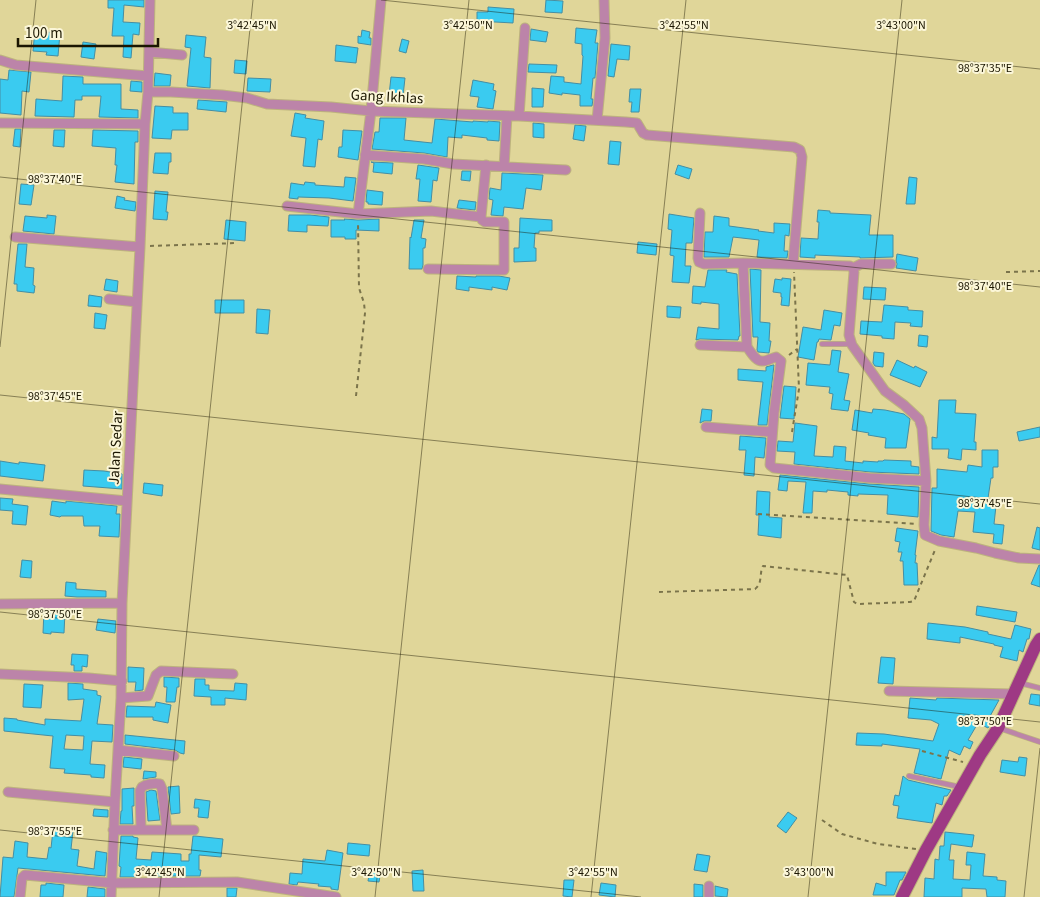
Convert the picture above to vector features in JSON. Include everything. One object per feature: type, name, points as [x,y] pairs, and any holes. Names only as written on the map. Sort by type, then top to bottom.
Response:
[{"type":"main road","points":[[902,897],[961,788],[998,728],[1040,639]]},
{"type":"street","name":"Jalan Sedar","points":[[111,897],[122,681],[122,603],[140,247],[144,124],[148,92],[150,0]]},
{"type":"street","points":[[358,214],[381,0]]},
{"type":"street","points":[[597,120],[604,38],[604,0]]},
{"type":"street","points":[[519,116],[524,28]]},
{"type":"street","points":[[149,52],[182,55]]},
{"type":"street","points":[[0,60],[16,65],[148,76]]},
{"type":"street","name":"Gang Ikhlas","points":[[148,92],[222,95],[246,98],[267,104],[370,111],[628,122],[637,123],[643,133],[647,135],[794,147],[800,150],[802,157],[793,264]]},
{"type":"street","points":[[504,167],[507,116]]},
{"type":"street","points":[[0,123],[144,124]]},
{"type":"street","points":[[365,155],[424,159],[453,164],[566,170]]},
{"type":"street","points":[[428,269],[504,270],[504,222],[485,222],[481,217],[486,166]]},
{"type":"street","points":[[287,206],[358,214],[431,211],[481,217]]},
{"type":"street","points":[[700,213],[698,258],[699,262],[704,264],[793,264],[850,266],[853,268]]},
{"type":"street","points":[[16,237],[140,247]]},
{"type":"street","points":[[743,263],[748,347],[751,353],[760,361],[776,357],[781,361],[772,432],[770,466],[774,468],[870,478],[926,481]]},
{"type":"street","points":[[853,268],[860,264],[891,264]]},
{"type":"street","points":[[853,268],[849,335],[852,344],[885,391],[904,404],[919,419],[922,428],[926,481],[925,535],[939,541],[1011,556],[1040,559]]},
{"type":"street","points":[[109,299],[137,302]]},
{"type":"street","points":[[700,345],[748,347]]},
{"type":"street","points":[[706,427],[772,432]]},
{"type":"street","points":[[0,489],[127,501]]},
{"type":"street","points":[[0,604],[122,603]]},
{"type":"street","points":[[121,698],[148,696],[156,675],[161,671],[233,674]]},
{"type":"street","points":[[0,674],[122,681]]},
{"type":"street","points":[[889,691],[1016,688]]},
{"type":"street","points":[[118,750],[174,756]]},
{"type":"street","points":[[141,830],[140,791],[145,785],[156,783],[160,784],[162,789],[167,830]]},
{"type":"street","points":[[8,792],[115,802]]},
{"type":"street","points":[[113,830],[194,830]]},
{"type":"street","points":[[20,897],[22,878],[25,875],[112,883],[236,882],[330,896]]},
{"type":"street","points":[[709,886],[709,897]]},
{"type":"lane","points":[[822,344],[852,344]]},
{"type":"lane","points":[[1016,688],[1040,688]]},
{"type":"lane","points":[[998,728],[1040,742]]},
{"type":"lane","points":[[909,776],[961,788]]},
{"type":"path","points":[[356,396],[365,313],[359,288],[358,214]]},
{"type":"path","points":[[140,247],[237,243]]},
{"type":"path","points":[[792,432],[799,389],[793,264]]},
{"type":"path","points":[[1006,272],[1040,271]]},
{"type":"path","points":[[781,361],[797,349]]},
{"type":"path","points":[[758,514],[924,525]]},
{"type":"path","points":[[659,592],[755,589],[758,586],[763,566],[847,575],[854,602],[857,604],[910,602],[914,601],[939,541]]},
{"type":"path","points":[[922,751],[975,765]]},
{"type":"path","points":[[822,820],[842,834],[878,844],[926,850]]},
{"type":"building","points":[[108,0],[144,0],[144,7],[124,5],[123,22],[140,23],[139,35],[133,34],[131,58],[123,57],[124,36],[112,36],[114,8],[108,8]]},
{"type":"building","points":[[546,0],[563,1],[562,13],[545,12]]},
{"type":"building","points":[[488,7],[514,9],[513,23],[477,21],[477,12],[488,12]]},
{"type":"building","points":[[576,28],[597,30],[595,43],[598,43],[591,99],[593,99],[592,106],[580,106],[580,95],[549,93],[551,76],[564,77],[564,82],[581,84],[582,44],[575,43]]},
{"type":"building","points":[[35,29],[60,33],[58,56],[46,55],[47,52],[33,51]]},
{"type":"building","points":[[531,29],[548,32],[546,42],[530,40]]},
{"type":"building","points":[[362,30],[370,32],[371,45],[358,43],[358,36],[361,37]]},
{"type":"building","points":[[186,35],[206,37],[204,57],[211,58],[210,88],[187,86],[191,48],[185,47]]},
{"type":"building","points":[[402,39],[409,41],[406,53],[399,51]]},
{"type":"building","points":[[83,42],[96,44],[94,59],[81,57]]},
{"type":"building","points":[[611,44],[630,46],[629,60],[617,59],[614,77],[608,76]]},
{"type":"building","points":[[336,45],[358,48],[356,63],[335,61]]},
{"type":"building","points":[[235,60],[247,61],[246,74],[234,73]]},
{"type":"building","points":[[529,64],[557,65],[556,73],[528,72]]},
{"type":"building","points":[[9,70],[31,72],[29,92],[22,91],[21,115],[0,113],[0,79],[8,80]]},
{"type":"building","points":[[155,73],[171,75],[170,86],[154,86]]},
{"type":"building","points":[[63,76],[83,77],[83,84],[121,84],[121,109],[138,110],[138,118],[99,117],[101,96],[82,96],[82,100],[75,100],[74,117],[35,116],[36,99],[62,101]]},
{"type":"building","points":[[391,77],[405,78],[403,96],[389,95]]},
{"type":"building","points":[[248,78],[271,79],[270,92],[247,91]]},
{"type":"building","points":[[473,80],[494,84],[493,90],[496,91],[493,109],[477,107],[479,97],[470,96]]},
{"type":"building","points":[[131,81],[142,82],[142,92],[130,91]]},
{"type":"building","points":[[532,88],[544,89],[543,107],[532,107]]},
{"type":"building","points":[[630,89],[641,89],[639,112],[631,112],[632,102],[629,102]]},
{"type":"building","points":[[198,100],[227,102],[226,112],[197,109]]},
{"type":"building","points":[[155,106],[173,107],[173,113],[188,113],[188,130],[172,130],[171,139],[152,138]]},
{"type":"building","points":[[295,113],[306,115],[305,118],[324,121],[322,140],[318,139],[315,167],[303,166],[306,138],[291,136]]},
{"type":"building","points":[[380,118],[406,118],[404,140],[432,143],[435,119],[500,122],[499,141],[462,135],[462,138],[448,137],[447,157],[424,153],[372,149],[375,132],[379,132]]},
{"type":"building","points":[[533,123],[544,124],[544,138],[533,137]]},
{"type":"building","points":[[575,125],[586,126],[584,141],[573,139]]},
{"type":"building","points":[[15,129],[21,129],[20,147],[13,146]]},
{"type":"building","points":[[54,130],[65,130],[64,147],[53,146]]},
{"type":"building","points":[[93,130],[138,131],[138,142],[135,142],[134,184],[115,182],[116,148],[92,146]]},
{"type":"building","points":[[343,130],[362,131],[358,160],[338,157],[339,147],[342,147]]},
{"type":"building","points":[[610,141],[621,142],[619,165],[608,164]]},
{"type":"building","points":[[155,153],[171,153],[168,174],[153,173]]},
{"type":"building","points":[[371,162],[393,163],[392,174],[373,172],[374,163]]},
{"type":"building","points":[[418,165],[439,168],[437,181],[433,180],[431,202],[418,201],[420,179],[416,179]]},
{"type":"building","points":[[678,165],[692,169],[689,179],[675,174]]},
{"type":"building","points":[[462,171],[471,171],[470,181],[461,180]]},
{"type":"building","points":[[502,173],[543,175],[541,190],[526,188],[523,209],[504,207],[503,216],[491,215],[493,200],[489,199],[490,188],[501,190]]},
{"type":"building","points":[[345,177],[356,178],[353,201],[329,198],[289,198],[291,183],[304,185],[305,182],[315,183],[315,185],[344,187]]},
{"type":"building","points":[[909,177],[917,178],[915,204],[906,204]]},
{"type":"building","points":[[21,184],[34,185],[31,205],[19,204]]},
{"type":"building","points":[[367,190],[383,192],[382,205],[368,204],[366,202]]},
{"type":"building","points":[[155,191],[168,192],[167,220],[153,219]]},
{"type":"building","points":[[117,196],[125,198],[124,200],[136,202],[135,211],[115,208]]},
{"type":"building","points":[[459,200],[476,202],[475,210],[457,208]]},
{"type":"building","points":[[818,210],[830,211],[830,213],[871,215],[869,235],[893,235],[893,257],[860,258],[815,255],[815,258],[800,257],[801,238],[818,239]]},
{"type":"building","points":[[669,214],[694,218],[692,243],[686,243],[685,266],[691,266],[689,283],[672,282],[674,256],[670,255],[672,230],[668,229]]},
{"type":"building","points":[[47,215],[56,216],[54,234],[23,231],[25,216],[47,218]]},
{"type":"building","points":[[289,215],[329,217],[328,226],[307,225],[307,232],[288,231]]},
{"type":"building","points":[[714,216],[729,218],[729,226],[774,233],[774,223],[790,224],[789,236],[785,235],[784,251],[788,251],[787,258],[757,257],[759,240],[733,237],[729,257],[704,257],[705,232],[713,232]]},
{"type":"building","points":[[520,218],[552,220],[552,231],[539,231],[539,233],[535,233],[534,248],[536,248],[536,261],[514,262],[514,248],[519,248]]},
{"type":"building","points":[[379,219],[379,231],[356,230],[356,239],[331,237],[331,220]]},
{"type":"building","points":[[226,220],[246,222],[245,241],[224,239]]},
{"type":"building","points":[[414,220],[424,220],[421,238],[426,239],[425,248],[423,248],[422,269],[409,269],[410,237]]},
{"type":"building","points":[[638,242],[657,244],[656,255],[637,253]]},
{"type":"building","points":[[18,244],[27,244],[25,267],[34,268],[34,293],[17,291],[17,284],[14,284]]},
{"type":"building","points":[[897,254],[918,258],[916,271],[896,268]]},
{"type":"building","points":[[750,269],[761,270],[760,322],[770,323],[769,341],[771,341],[769,353],[758,352],[758,337],[753,337]]},
{"type":"building","points":[[708,270],[727,270],[726,272],[737,274],[740,336],[738,340],[696,340],[698,327],[719,329],[719,304],[692,303],[693,286],[705,287]]},
{"type":"building","points":[[457,276],[499,276],[510,278],[507,290],[492,287],[492,290],[469,287],[469,291],[456,289]]},
{"type":"building","points":[[782,278],[791,279],[789,306],[781,305],[781,293],[773,292],[775,279],[782,280]]},
{"type":"building","points":[[106,279],[118,281],[117,292],[104,290]]},
{"type":"building","points":[[864,287],[886,288],[885,300],[863,299]]},
{"type":"building","points":[[89,295],[102,297],[101,307],[88,306]]},
{"type":"building","points":[[215,300],[244,300],[244,313],[215,313]]},
{"type":"building","points":[[884,305],[908,307],[908,310],[923,311],[922,327],[910,326],[911,323],[895,322],[894,339],[860,334],[861,321],[882,322]]},
{"type":"building","points":[[667,306],[681,307],[680,318],[667,317]]},
{"type":"building","points":[[257,309],[270,310],[268,334],[256,333]]},
{"type":"building","points":[[824,310],[842,313],[840,326],[834,325],[831,340],[819,339],[814,360],[798,357],[803,327],[821,330]]},
{"type":"building","points":[[95,313],[107,315],[105,329],[94,328]]},
{"type":"building","points":[[919,335],[928,336],[927,347],[918,346]]},
{"type":"building","points":[[832,350],[841,351],[838,372],[849,374],[844,400],[850,401],[848,411],[831,409],[833,394],[829,393],[830,387],[806,385],[808,363],[830,365]]},
{"type":"building","points":[[874,352],[884,353],[883,367],[875,366],[873,363]]},
{"type":"building","points":[[897,360],[927,372],[920,387],[890,375]]},
{"type":"building","points":[[774,365],[767,425],[758,425],[763,382],[738,380],[738,369],[766,371],[766,367]]},
{"type":"building","points":[[784,386],[796,387],[794,419],[780,418]]},
{"type":"building","points":[[939,400],[956,400],[955,413],[976,414],[974,442],[976,442],[976,450],[962,449],[961,460],[948,458],[949,449],[932,449],[932,437],[937,438]]},
{"type":"building","points":[[702,409],[712,410],[711,421],[700,423]]},
{"type":"building","points":[[873,409],[904,414],[910,419],[906,448],[885,448],[886,438],[852,430],[855,410],[872,413]]},
{"type":"building","points":[[795,423],[817,426],[814,456],[833,457],[834,446],[846,447],[845,461],[863,463],[863,461],[878,462],[884,460],[911,461],[911,466],[919,467],[919,474],[870,472],[794,464],[795,452],[777,451],[778,441],[793,442]]},
{"type":"building","points":[[1040,427],[1040,437],[1019,441],[1017,432]]},
{"type":"building","points":[[740,436],[766,438],[764,458],[755,457],[754,476],[744,475],[746,450],[739,450]]},
{"type":"building","points":[[982,450],[998,450],[998,467],[993,467],[993,478],[991,478],[987,505],[996,506],[994,524],[1004,525],[1002,544],[993,543],[994,534],[973,532],[975,512],[958,511],[954,537],[931,531],[932,488],[937,488],[937,469],[967,472],[968,465],[982,467]]},
{"type":"building","points":[[0,461],[45,465],[43,481],[0,476]]},
{"type":"building","points":[[84,470],[122,474],[122,489],[83,486]]},
{"type":"building","points":[[780,475],[919,487],[918,517],[887,514],[888,495],[858,494],[858,496],[848,495],[848,492],[827,490],[827,492],[813,491],[812,513],[803,513],[806,482],[788,481],[787,491],[778,490]]},
{"type":"building","points":[[144,483],[163,485],[162,496],[143,493]]},
{"type":"building","points":[[757,491],[770,492],[769,517],[782,518],[781,538],[758,535],[759,515],[756,515]]},
{"type":"building","points":[[0,498],[13,499],[12,504],[28,506],[26,525],[12,524],[13,511],[0,510]]},
{"type":"building","points":[[52,501],[117,506],[116,514],[120,514],[119,537],[99,536],[100,526],[84,526],[83,516],[60,517],[50,515]]},
{"type":"building","points":[[1037,527],[1040,528],[1040,550],[1032,548]]},
{"type":"building","points":[[897,528],[918,531],[915,563],[917,563],[918,585],[904,585],[903,561],[900,561],[902,552],[898,552],[900,542],[895,541]]},
{"type":"building","points":[[22,560],[32,561],[31,578],[20,577]]},
{"type":"building","points":[[1040,565],[1040,587],[1031,584]]},
{"type":"building","points":[[66,582],[76,583],[76,589],[106,591],[106,597],[65,596]]},
{"type":"building","points":[[977,606],[1017,612],[1015,622],[976,615]]},
{"type":"building","points":[[44,610],[65,612],[64,633],[43,633]]},
{"type":"building","points":[[98,619],[116,621],[115,633],[96,630]]},
{"type":"building","points":[[928,623],[965,627],[1011,639],[1015,625],[1031,629],[1023,652],[1019,650],[1017,661],[1000,657],[1003,647],[994,644],[960,637],[960,643],[927,639]]},
{"type":"building","points":[[72,654],[88,655],[87,667],[82,666],[82,671],[74,671],[74,665],[71,665]]},
{"type":"building","points":[[881,657],[895,658],[893,684],[878,683]]},
{"type":"building","points":[[128,667],[144,668],[143,690],[135,691],[136,682],[128,682]]},
{"type":"building","points":[[164,677],[179,678],[175,702],[166,702],[167,687],[164,687]]},
{"type":"building","points":[[195,679],[205,679],[205,685],[209,685],[209,690],[234,691],[235,683],[247,684],[246,700],[225,698],[225,705],[211,705],[211,697],[194,696]]},
{"type":"building","points":[[68,683],[83,684],[83,689],[97,691],[97,695],[101,696],[97,724],[113,725],[112,742],[92,741],[90,764],[105,765],[104,778],[64,773],[65,769],[50,768],[53,736],[4,731],[4,718],[45,725],[45,719],[81,721],[84,699],[68,700]],"holes":[[[66,735],[84,736],[83,750],[64,749]]]},
{"type":"building","points":[[24,684],[43,685],[41,708],[23,707]]},
{"type":"building","points":[[1031,694],[1040,695],[1040,706],[1029,704]]},
{"type":"building","points":[[910,698],[999,700],[989,718],[993,720],[988,728],[978,723],[968,740],[973,742],[970,749],[964,746],[960,755],[949,750],[941,779],[914,773],[920,749],[882,744],[882,746],[856,745],[857,733],[884,734],[933,741],[939,724],[931,720],[908,718]]},
{"type":"building","points":[[156,702],[171,705],[168,723],[153,720],[153,717],[126,717],[127,706],[155,707]]},
{"type":"building","points":[[125,735],[185,741],[184,754],[175,750],[125,744]]},
{"type":"building","points":[[124,757],[142,759],[141,769],[123,767]]},
{"type":"building","points":[[1019,757],[1027,758],[1025,776],[1000,772],[1002,760],[1018,762]]},
{"type":"building","points":[[144,771],[156,772],[156,777],[143,779]]},
{"type":"building","points":[[903,776],[908,780],[951,790],[947,796],[944,796],[942,805],[936,803],[932,823],[897,818],[899,806],[893,805],[895,795],[899,796]]},
{"type":"building","points":[[179,786],[180,813],[171,814],[168,787]]},
{"type":"building","points":[[134,788],[133,824],[120,824],[122,789]]},
{"type":"building","points":[[156,791],[160,820],[148,821],[146,792]]},
{"type":"building","points":[[195,799],[210,801],[208,818],[198,817],[199,808],[194,808]]},
{"type":"building","points":[[94,809],[108,810],[108,817],[93,816]]},
{"type":"building","points":[[788,812],[797,818],[786,833],[777,826]]},
{"type":"building","points":[[53,830],[73,831],[71,849],[79,850],[77,866],[94,869],[96,851],[107,853],[105,876],[18,868],[14,897],[0,897],[3,857],[13,858],[15,841],[28,843],[27,857],[47,859],[49,847],[51,848]]},
{"type":"building","points":[[945,832],[974,835],[972,847],[951,844],[949,860],[954,860],[953,879],[970,880],[971,865],[966,865],[967,852],[985,854],[983,876],[997,877],[997,880],[1006,881],[1005,897],[987,897],[986,889],[962,888],[962,897],[924,897],[925,878],[934,879],[935,859],[939,860],[940,846],[944,846]]},
{"type":"building","points":[[121,836],[138,838],[136,859],[151,860],[152,852],[181,854],[181,861],[189,861],[193,836],[223,839],[221,857],[199,855],[200,876],[155,876],[155,867],[138,866],[136,877],[120,877]]},
{"type":"building","points":[[348,843],[370,845],[369,856],[347,854]]},
{"type":"building","points":[[327,850],[343,853],[338,890],[331,889],[331,887],[318,886],[319,884],[298,882],[297,885],[289,884],[290,873],[302,874],[303,859],[325,861]]},
{"type":"building","points":[[697,854],[710,856],[707,872],[694,870]]},
{"type":"building","points":[[370,869],[381,870],[379,882],[368,881]]},
{"type":"building","points":[[423,870],[424,891],[413,891],[412,871]]},
{"type":"building","points":[[886,872],[906,872],[902,880],[900,880],[894,895],[873,895],[876,883],[886,886]]},
{"type":"building","points":[[564,880],[574,880],[572,897],[563,896]]},
{"type":"building","points":[[46,883],[64,885],[63,897],[40,897],[41,885],[46,885]]},
{"type":"building","points":[[601,883],[616,885],[615,897],[599,895]]},
{"type":"building","points":[[694,884],[703,885],[703,897],[694,897]]},
{"type":"building","points":[[715,886],[728,889],[727,897],[715,896]]},
{"type":"building","points":[[88,887],[105,889],[105,897],[87,897]]},
{"type":"building","points":[[227,888],[237,888],[236,897],[227,897]]}]
